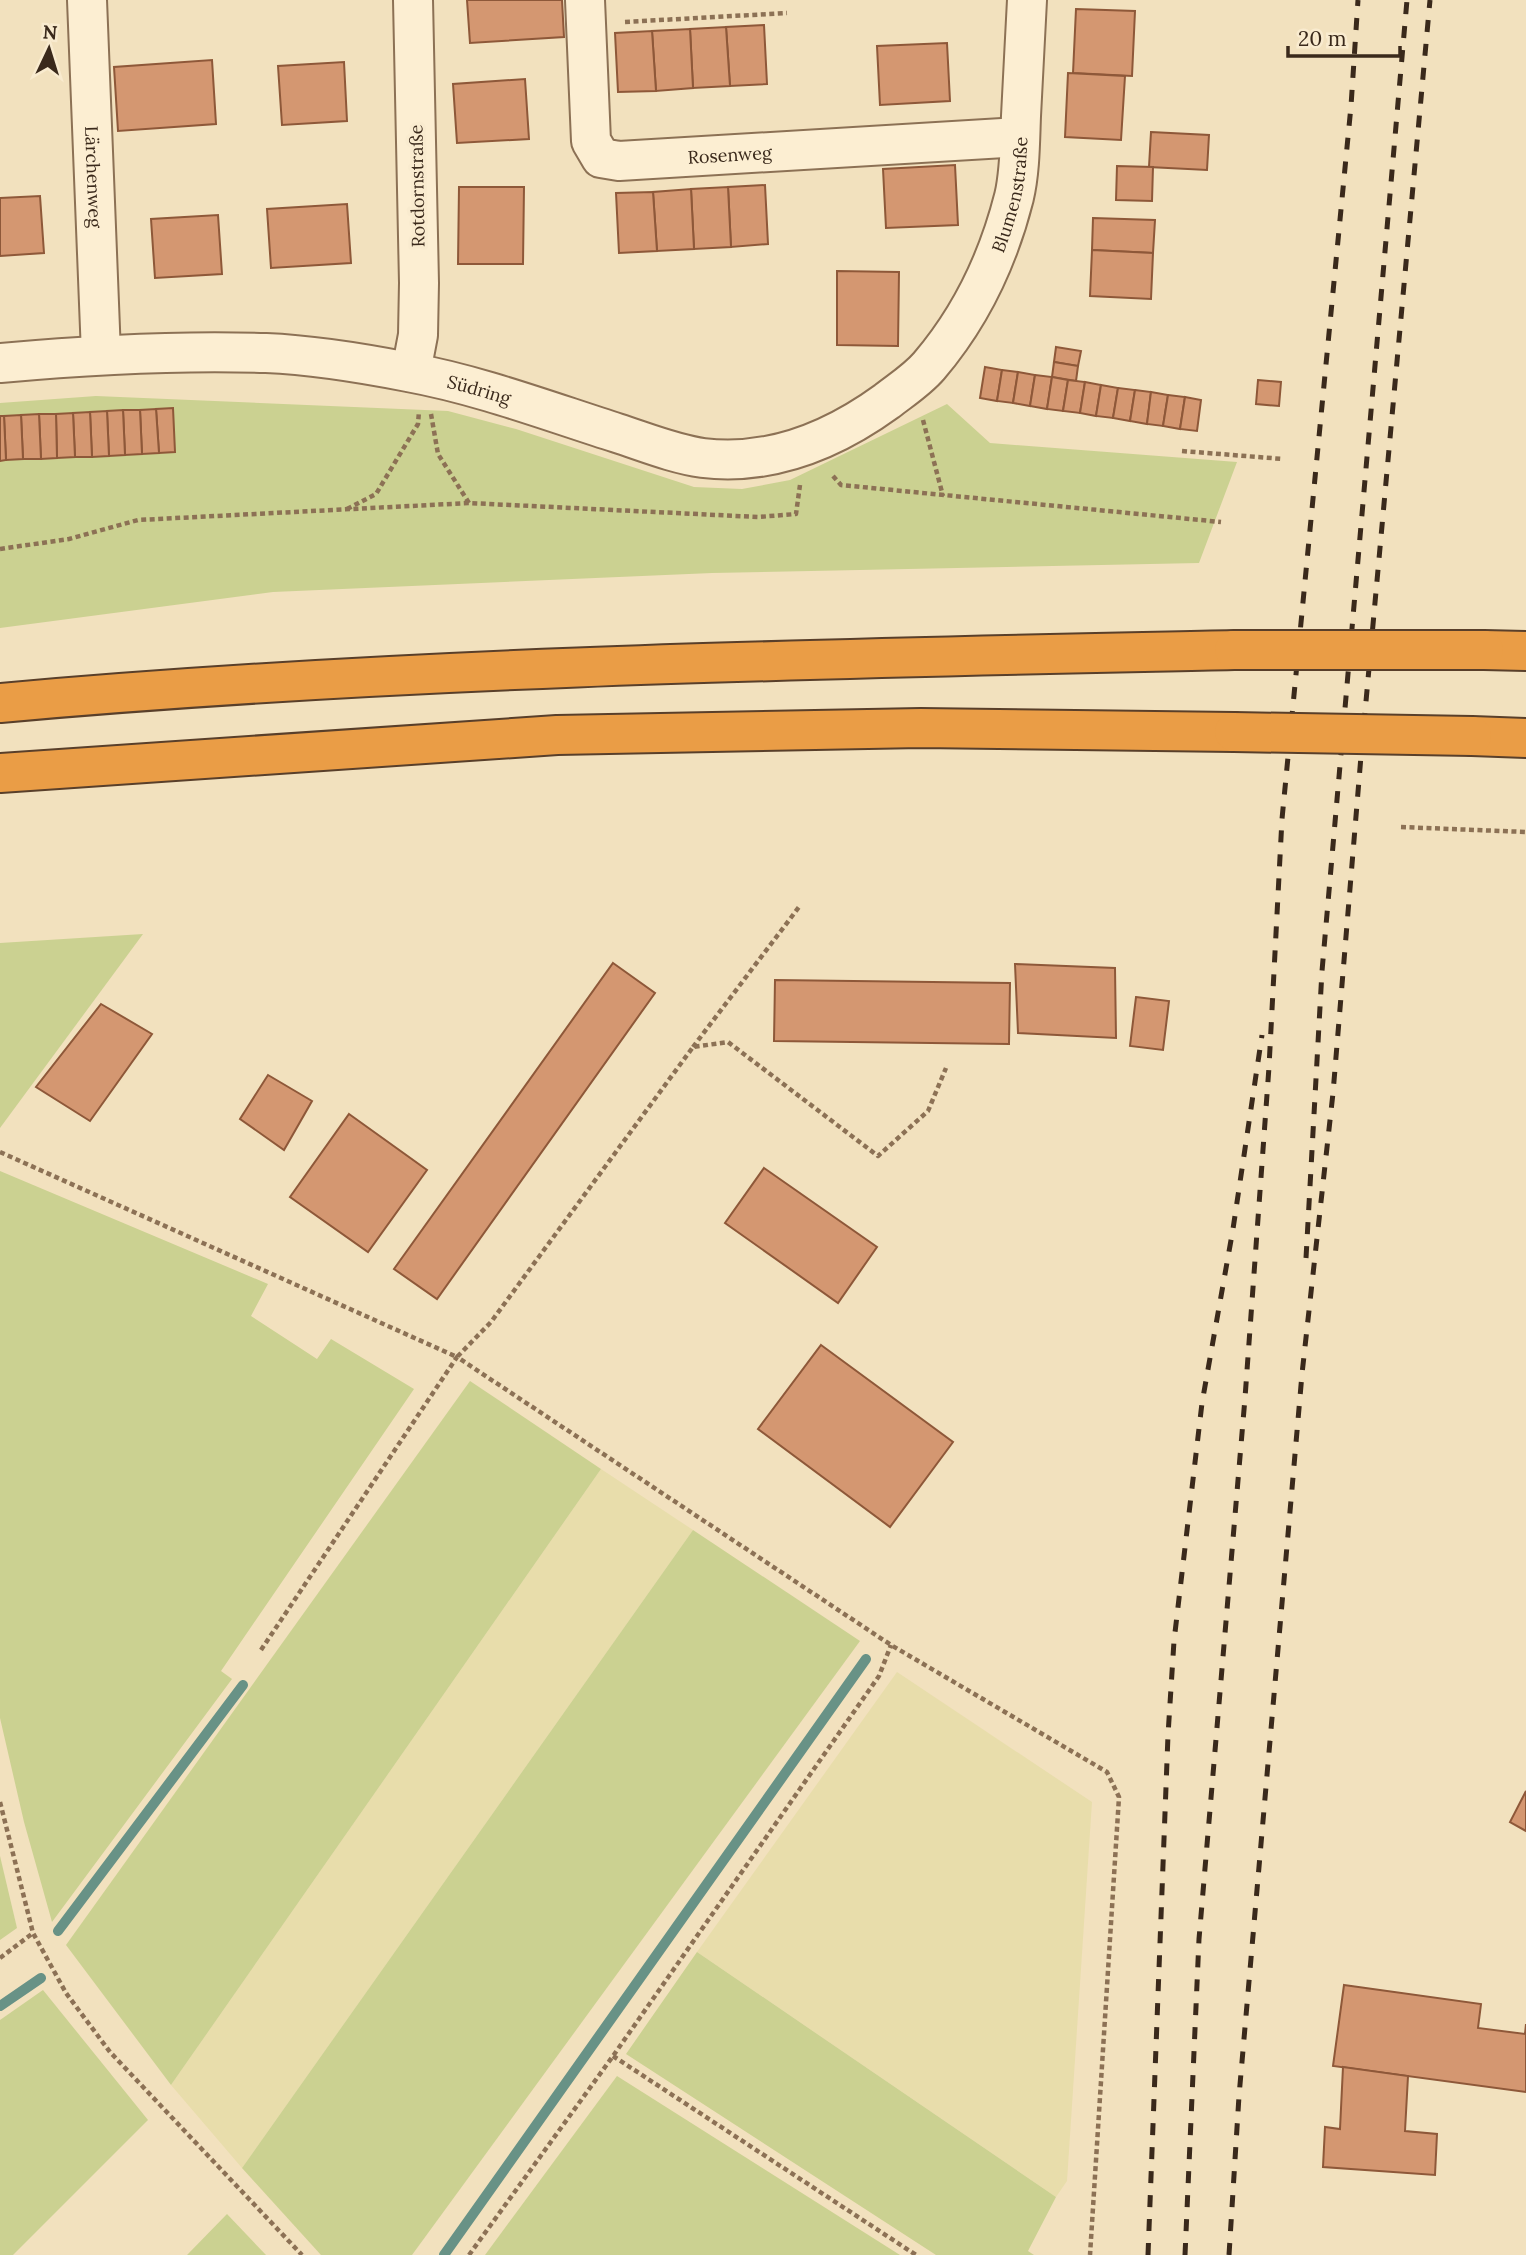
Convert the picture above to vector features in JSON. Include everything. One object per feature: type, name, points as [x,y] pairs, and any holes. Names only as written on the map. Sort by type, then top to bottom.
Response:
[{"type":"highway","points":[[0,703],[182,687],[555,669],[1234,650],[1526,651]]},
{"type":"highway","points":[[0,773],[557,735],[921,728],[1526,738]]},
{"type":"street","name":"Lärchenweg","points":[[87,0],[101,354]]},
{"type":"street","name":"Rotdornstraße","points":[[413,0],[419,283],[418,374]]},
{"type":"street","name":"Blumenstraße","points":[[920,375],[952,336],[978,295],[999,248],[1015,193],[1027,0]]},
{"type":"street","name":"Rosenweg","points":[[585,12],[591,141],[601,158],[620,161],[1020,137]]},
{"type":"street","name":"Südring","points":[[0,363],[101,354],[268,353],[358,363],[418,374],[515,400],[699,457],[736,460],[769,456],[807,446],[866,416],[920,375]]},
{"type":"path","points":[[585,12],[787,13]]},
{"type":"path","points":[[418,374],[438,454],[469,503]]},
{"type":"path","points":[[343,511],[376,494],[418,424],[418,374]]},
{"type":"path","points":[[920,375],[943,496]]},
{"type":"path","points":[[807,446],[841,485],[1221,522]]},
{"type":"path","points":[[0,549],[69,538],[138,520],[469,503],[758,517],[796,514],[807,446]]},
{"type":"path","points":[[1182,451],[1283,459]]},
{"type":"path","points":[[1401,827],[1526,832]]},
{"type":"path","points":[[261,1650],[457,1357],[491,1322],[799,907]]},
{"type":"path","points":[[693,1047],[728,1042],[878,1156],[928,1111],[946,1068]]},
{"type":"path","points":[[0,1152],[457,1357],[891,1645],[1107,1772],[1119,1797],[1090,2255]]},
{"type":"path","points":[[468,2255],[613,2056],[879,1676],[891,1645]]},
{"type":"path","points":[[0,1802],[33,1933],[66,1993],[110,2052],[302,2255]]},
{"type":"path","points":[[0,1958],[33,1933]]},
{"type":"path","points":[[613,2056],[916,2255]]},
{"type":"shaded area","points":[[601,1469],[693,1530],[242,2168],[171,2085]]},
{"type":"shaded area","points":[[897,1672],[1092,1802],[1067,2181],[1056,2197],[697,1952]]},
{"type":"green space","points":[[96,396],[448,411],[516,429],[694,487],[742,489],[790,480],[947,404],[990,443],[1237,462],[1199,563],[712,573],[273,592],[0,628],[0,403]]},
{"type":"green space","points":[[143,934],[0,1128],[0,943]]},
{"type":"green space","points":[[0,1171],[268,1284],[251,1316],[317,1359],[331,1339],[414,1389],[221,1671],[232,1679],[52,1922],[24,1822],[0,1718]]},
{"type":"green space","points":[[470,1381],[601,1469],[171,2085],[66,1945]]},
{"type":"green space","points":[[693,1530],[860,1641],[412,2255],[321,2255],[242,2168]]},
{"type":"green space","points":[[0,1856],[17,1928],[0,1940]]},
{"type":"green space","points":[[697,1952],[1056,2197],[1028,2251],[1034,2255],[936,2255],[626,2054]]},
{"type":"green space","points":[[43,1990],[148,2120],[13,2255],[0,2255],[0,2020]]},
{"type":"green space","points":[[617,2076],[900,2255],[485,2255]]},
{"type":"green space","points":[[227,2214],[266,2255],[187,2255]]},
{"type":"building","points":[[467,0],[562,0],[564,37],[470,43]]},
{"type":"building","points":[[1076,9],[1135,11],[1132,76],[1073,73]]},
{"type":"building","points":[[764,25],[767,84],[730,86],[726,27]]},
{"type":"building","points":[[726,27],[730,86],[693,88],[690,29]]},
{"type":"building","points":[[690,29],[693,88],[656,91],[652,31]]},
{"type":"building","points":[[652,31],[656,91],[618,92],[615,33]]},
{"type":"building","points":[[947,43],[950,101],[880,105],[877,46]]},
{"type":"building","points":[[212,60],[216,124],[118,131],[114,67]]},
{"type":"building","points":[[344,62],[347,121],[282,125],[278,66]]},
{"type":"building","points":[[1068,73],[1125,76],[1121,140],[1065,137]]},
{"type":"building","points":[[525,79],[529,139],[457,143],[453,84]]},
{"type":"building","points":[[1151,132],[1209,135],[1207,170],[1149,167]]},
{"type":"building","points":[[955,165],[958,225],[886,228],[883,169]]},
{"type":"building","points":[[1117,166],[1153,167],[1152,201],[1116,200]]},
{"type":"building","points":[[765,185],[768,244],[731,247],[728,187]]},
{"type":"building","points":[[459,187],[524,187],[523,264],[458,264]]},
{"type":"building","points":[[728,187],[731,247],[694,249],[691,189]]},
{"type":"building","points":[[691,189],[694,249],[657,251],[653,192]]},
{"type":"building","points":[[653,192],[657,251],[619,253],[616,193]]},
{"type":"building","points":[[40,196],[44,253],[0,256],[0,198]]},
{"type":"building","points":[[347,204],[351,263],[271,268],[267,209]]},
{"type":"building","points":[[218,215],[222,274],[155,278],[151,219]]},
{"type":"building","points":[[1093,218],[1155,220],[1153,253],[1092,250]]},
{"type":"building","points":[[1092,250],[1153,253],[1151,299],[1090,296]]},
{"type":"building","points":[[837,271],[899,272],[898,346],[837,345]]},
{"type":"building","points":[[1056,347],[1081,351],[1078,366],[1054,362]]},
{"type":"building","points":[[1054,362],[1078,366],[1076,381],[1052,377]]},
{"type":"building","points":[[985,367],[1002,370],[997,401],[980,398]]},
{"type":"building","points":[[1002,370],[1018,372],[1013,403],[997,401]]},
{"type":"building","points":[[1018,372],[1035,375],[1030,406],[1013,403]]},
{"type":"building","points":[[1035,375],[1052,377],[1047,409],[1030,406]]},
{"type":"building","points":[[1052,377],[1068,380],[1063,411],[1047,409]]},
{"type":"building","points":[[1068,380],[1085,382],[1080,413],[1063,411]]},
{"type":"building","points":[[1258,380],[1281,382],[1279,406],[1256,404]]},
{"type":"building","points":[[1085,382],[1101,385],[1096,416],[1080,413]]},
{"type":"building","points":[[1101,385],[1118,388],[1113,418],[1096,416]]},
{"type":"building","points":[[1118,388],[1135,390],[1130,421],[1113,418]]},
{"type":"building","points":[[1135,390],[1151,392],[1147,424],[1130,421]]},
{"type":"building","points":[[1151,392],[1168,395],[1163,426],[1147,424]]},
{"type":"building","points":[[1168,395],[1185,397],[1180,429],[1163,426]]},
{"type":"building","points":[[1185,397],[1201,400],[1197,431],[1180,429]]},
{"type":"building","points":[[173,408],[175,452],[159,453],[156,409]]},
{"type":"building","points":[[156,409],[159,453],[142,454],[140,410]]},
{"type":"building","points":[[123,410],[140,410],[142,454],[125,455]]},
{"type":"building","points":[[123,410],[125,455],[109,456],[107,411]]},
{"type":"building","points":[[107,411],[109,456],[92,457],[90,412]]},
{"type":"building","points":[[90,412],[92,457],[75,457],[73,413]]},
{"type":"building","points":[[73,413],[75,457],[57,458],[56,414]]},
{"type":"building","points":[[39,414],[56,414],[57,458],[41,459]]},
{"type":"building","points":[[39,414],[41,459],[23,459],[21,415]]},
{"type":"building","points":[[21,415],[23,459],[6,460],[4,416]]},
{"type":"building","points":[[0,416],[4,416],[6,460],[0,461]]},
{"type":"building","points":[[613,963],[655,993],[437,1299],[394,1269]]},
{"type":"building","points":[[1015,964],[1115,968],[1116,1038],[1018,1033]]},
{"type":"building","points":[[775,980],[1010,983],[1009,1044],[774,1041]]},
{"type":"building","points":[[1136,997],[1169,1001],[1163,1050],[1130,1046]]},
{"type":"building","points":[[101,1004],[152,1034],[90,1121],[36,1087]]},
{"type":"building","points":[[268,1075],[312,1101],[284,1150],[240,1119]]},
{"type":"building","points":[[349,1114],[427,1170],[368,1252],[290,1197]]},
{"type":"building","points":[[764,1168],[877,1247],[838,1303],[725,1223]]},
{"type":"building","points":[[821,1345],[953,1442],[890,1527],[758,1429]]},
{"type":"building","points":[[1526,1791],[1526,1831],[1510,1822]]},
{"type":"building","points":[[1344,1985],[1481,2004],[1478,2028],[1525,2034],[1526,2024],[1526,2092],[1333,2066]]},
{"type":"building","points":[[1343,2067],[1408,2076],[1405,2131],[1437,2134],[1435,2175],[1323,2167],[1325,2127],[1340,2129]]},
{"type":"waterway","points":[[444,2255],[866,1659]]},
{"type":"waterway","points":[[58,1931],[243,1685]]},
{"type":"waterway","points":[[0,2006],[41,1978]]},
{"type":"railway","points":[[1185,2255],[1199,1939],[1245,1398],[1269,1067],[1282,819],[1351,106],[1358,0]]},
{"type":"railway","points":[[1306,1258],[1322,971],[1407,0]]},
{"type":"railway","points":[[1229,2255],[1239,2096],[1302,1374],[1333,1093],[1430,0]]},
{"type":"railway","points":[[1148,2255],[1174,1641],[1202,1403],[1233,1229],[1262,1035]]}]
